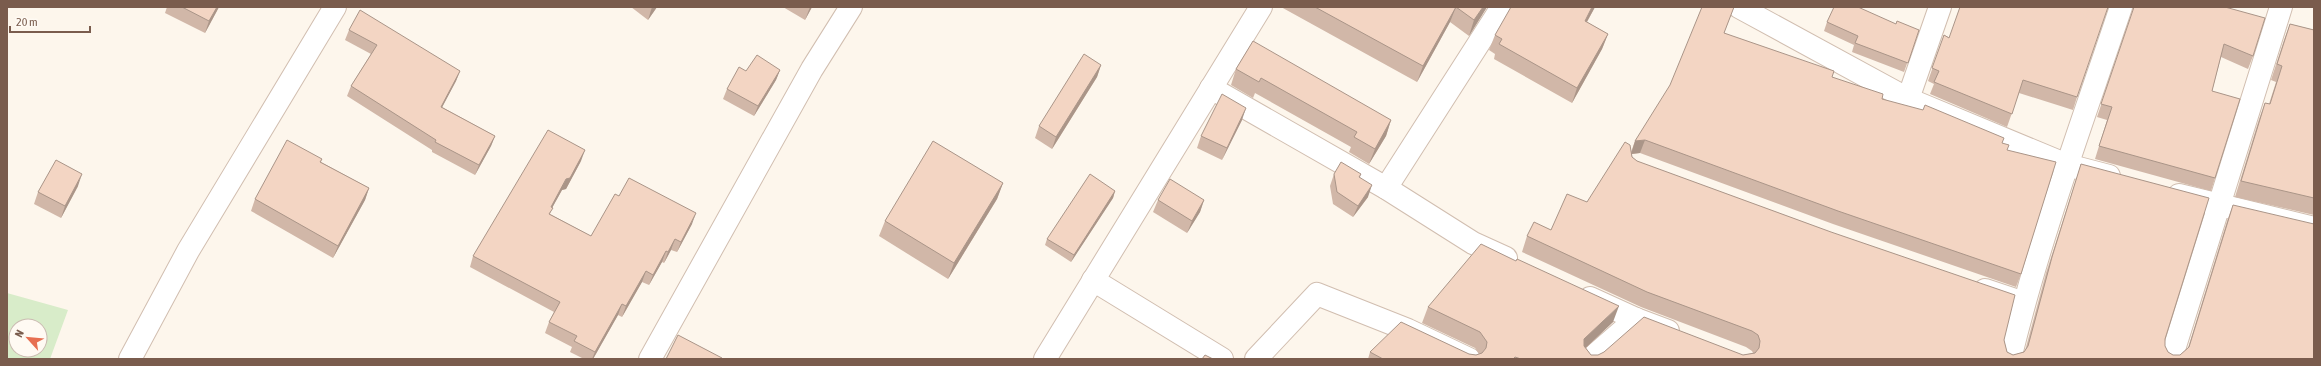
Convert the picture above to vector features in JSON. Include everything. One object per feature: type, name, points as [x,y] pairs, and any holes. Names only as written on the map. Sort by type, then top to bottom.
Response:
[{"type":"street","points":[[130,359],[188,251],[335,7]]},
{"type":"street","points":[[650,359],[812,69],[851,7]]},
{"type":"street","points":[[1044,359],[1261,7]]},
{"type":"street","points":[[1386,188],[1502,7]]},
{"type":"street","points":[[1908,99],[1940,7]]},
{"type":"street","points":[[2010,359],[2024,303],[2067,165],[2121,7]]},
{"type":"street","points":[[1743,8],[1908,99],[2067,165],[2129,181]]},
{"type":"street","points":[[2171,359],[2279,14]]},
{"type":"street","points":[[2256,16],[2279,14],[2299,28]]},
{"type":"street","points":[[1211,88],[1386,188],[1473,243],[1523,266]]},
{"type":"street","points":[[2159,189],[2220,206],[2314,228]]},
{"type":"street","points":[[1093,280],[1222,359]]},
{"type":"street","points":[[1964,283],[2024,303]]},
{"type":"street","points":[[1572,290],[1636,320],[1686,338]]},
{"type":"street","points":[[1256,359],[1318,294],[1408,330],[1469,359]]},
{"type":"street","points":[[1590,359],[1636,320]]},
{"type":"green space","points":[[7,293],[68,310],[50,359],[7,359]]},
{"type":"building","points":[[182,7],[217,7],[209,21]]},
{"type":"building","points":[[1315,7],[1456,7],[1423,66]]},
{"type":"building","points":[[1456,7],[1483,7],[1474,20]]},
{"type":"building","points":[[1511,7],[1592,7],[1585,21],[1608,34],[1577,88],[1499,44],[1502,39],[1495,35]]},
{"type":"building","points":[[1702,7],[1734,7],[1724,33],[1834,71],[1832,77],[1883,94],[1882,99],[1923,110],[1925,105],[2004,138],[2002,143],[2009,145],[2007,150],[2056,162],[2021,274],[1838,211],[1645,140],[1635,141],[1670,85]]},
{"type":"building","points":[[1834,7],[1858,7],[1896,24],[1897,21],[1919,30],[1908,63],[1855,43],[1858,36],[1827,22]]},
{"type":"building","points":[[1960,7],[2108,7],[2077,97],[2023,80],[2012,114],[1934,82],[1939,71],[1932,68],[1944,35],[1949,38]]},
{"type":"building","points":[[2134,7],[2225,7],[2265,18],[2253,56],[2224,44],[2212,91],[2240,99],[2215,178],[2099,146],[2112,107],[2101,104]]},
{"type":"building","points":[[360,10],[460,71],[441,107],[495,136],[479,165],[435,142],[436,140],[351,86],[377,45],[349,30]]},
{"type":"building","points":[[2290,24],[2314,30],[2314,198],[2241,181],[2265,103],[2270,104],[2282,66],[2277,64]]},
{"type":"building","points":[[1253,41],[1391,120],[1375,149],[1354,137],[1357,132],[1261,78],[1259,82],[1236,69]]},
{"type":"building","points":[[1084,54],[1101,65],[1056,137],[1039,126]]},
{"type":"building","points":[[757,55],[780,70],[758,106],[727,89],[739,67],[746,71]]},
{"type":"building","points":[[1222,94],[1246,108],[1227,148],[1201,136]]},
{"type":"building","points":[[548,130],[585,150],[570,178],[566,179],[551,207],[553,208],[549,214],[591,236],[615,194],[619,196],[629,178],[696,213],[681,242],[675,239],[668,252],[666,251],[653,275],[646,271],[626,306],[622,304],[595,352],[574,341],[577,336],[549,322],[560,302],[473,256]]},
{"type":"building","points":[[287,140],[322,159],[320,162],[369,188],[338,246],[255,199]]},
{"type":"building","points":[[933,141],[1003,183],[954,263],[885,221]]},
{"type":"building","points":[[1625,142],[1630,145],[1632,157],[1637,161],[1831,232],[2015,295],[2004,340],[2007,352],[2013,355],[2024,352],[2028,346],[2052,257],[2081,164],[2209,198],[2165,339],[2165,346],[2168,352],[2173,355],[2180,355],[2189,347],[2233,205],[2314,224],[2314,359],[1521,359],[1515,357],[1513,359],[1383,359],[1370,352],[1401,322],[1469,354],[1476,355],[1482,353],[1486,348],[1487,342],[1480,332],[1428,307],[1481,244],[1619,306],[1584,339],[1584,346],[1591,355],[1598,355],[1604,352],[1644,317],[1743,355],[1755,353],[1759,348],[1760,341],[1758,335],[1752,331],[1647,292],[1527,236],[1534,222],[1551,230],[1567,194],[1587,202]]},
{"type":"building","points":[[56,160],[82,174],[65,206],[38,192]]},
{"type":"building","points":[[1341,162],[1361,174],[1359,177],[1372,185],[1358,206],[1337,192],[1334,174]]},
{"type":"building","points":[[1090,174],[1115,191],[1074,255],[1047,239]]},
{"type":"building","points":[[1170,179],[1204,200],[1192,221],[1158,200]]},
{"type":"building","points":[[678,335],[722,358],[666,359]]},
{"type":"building","points":[[1205,355],[1213,359],[1202,359]]}]
